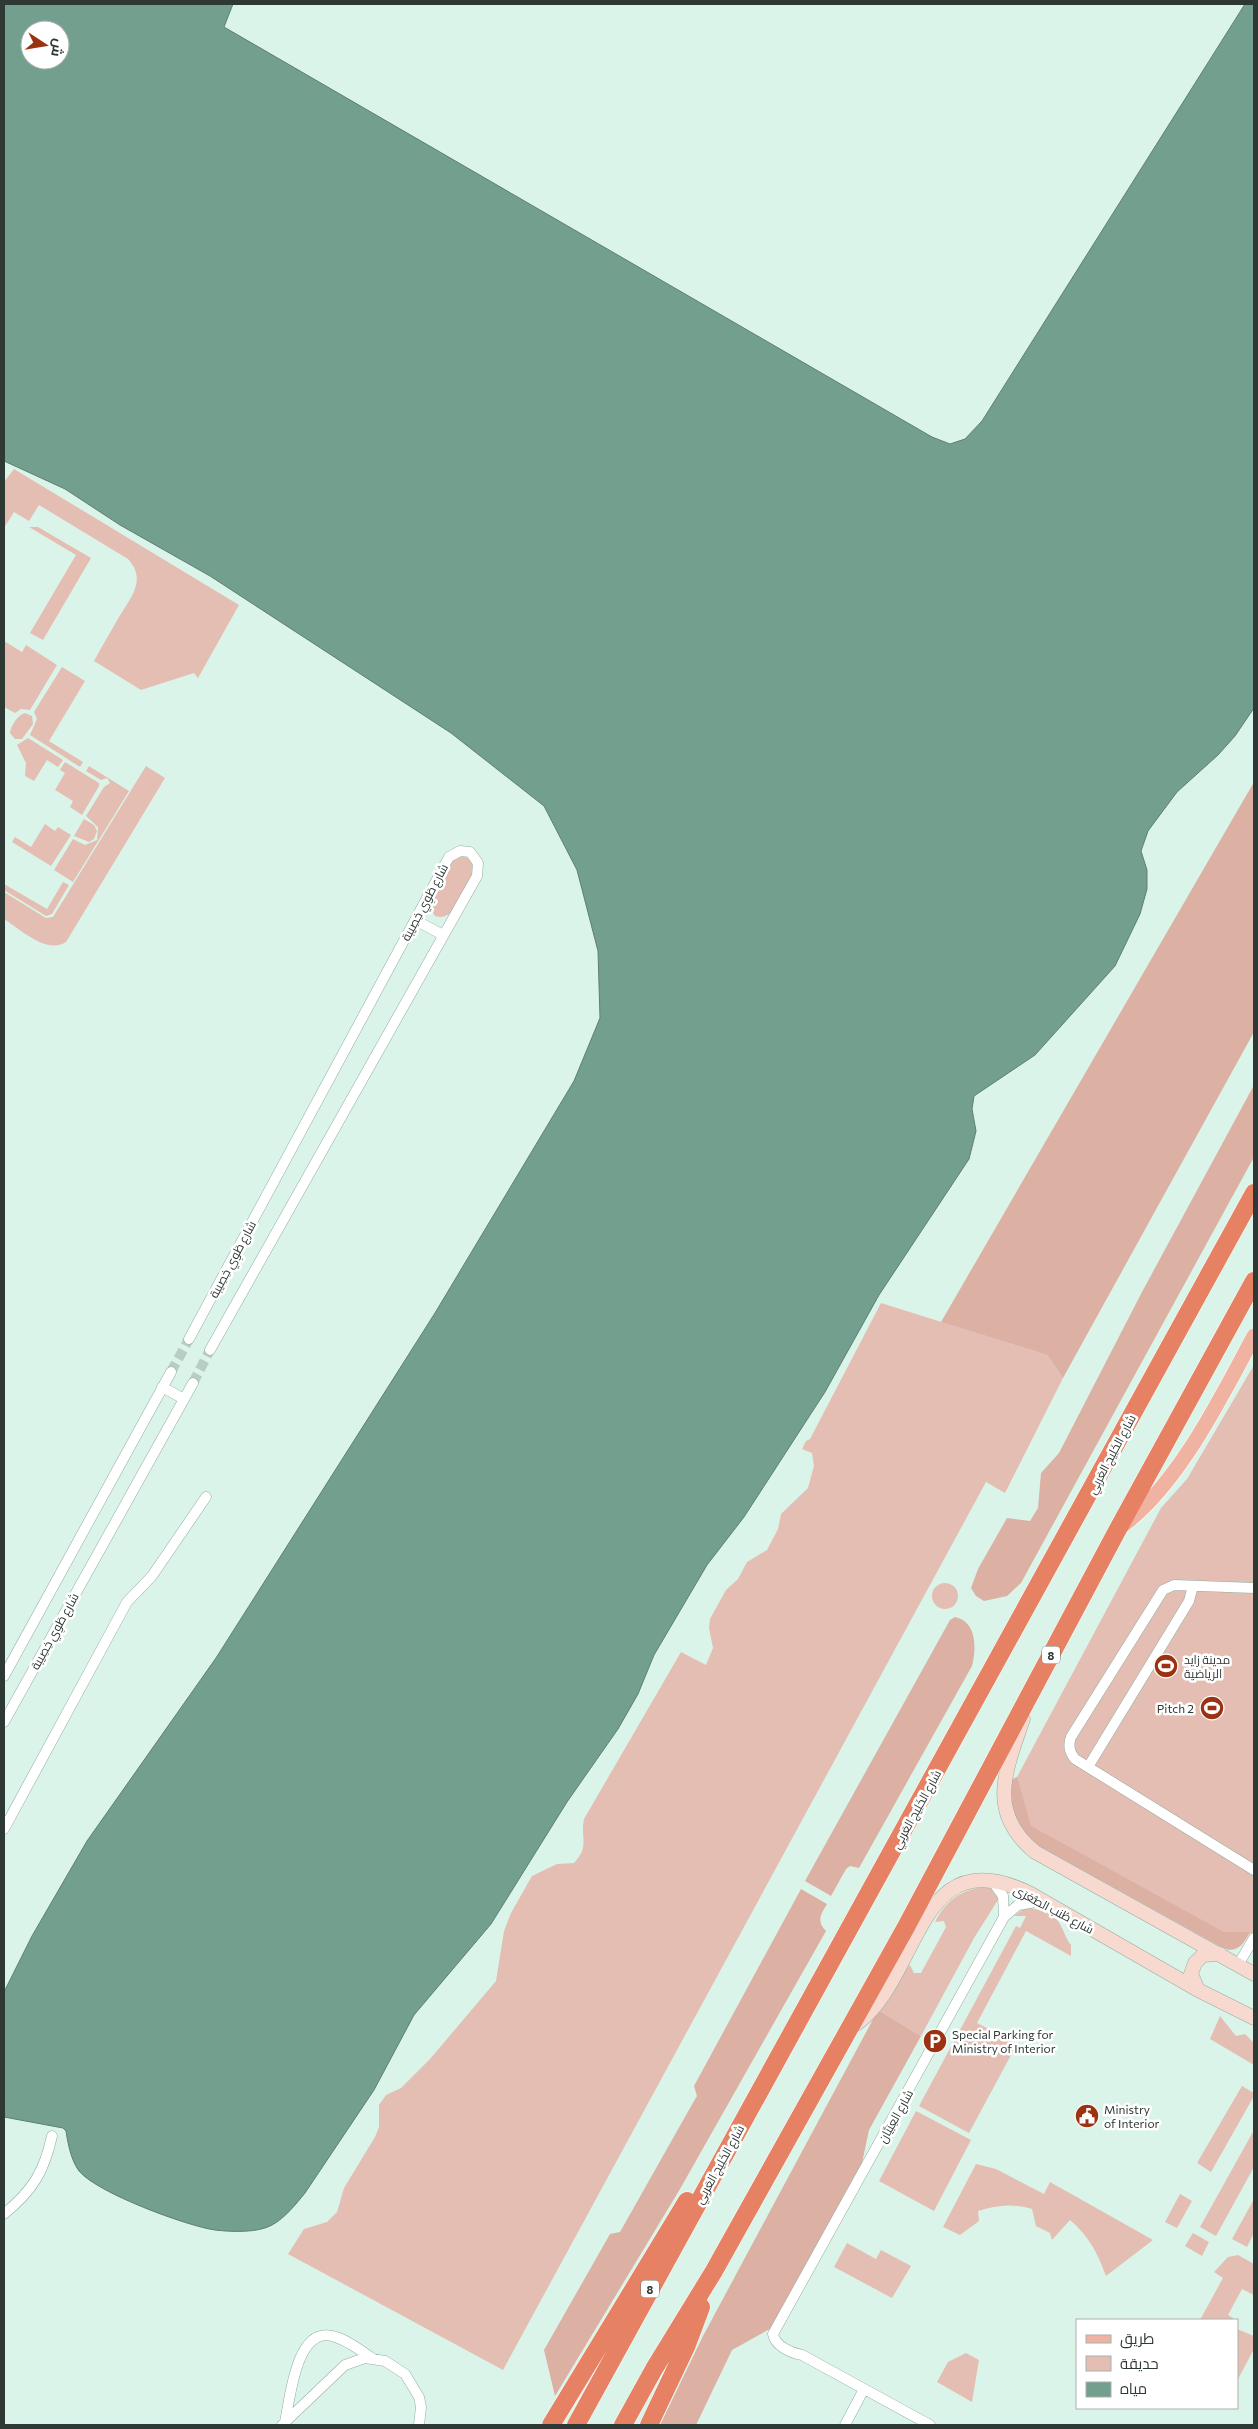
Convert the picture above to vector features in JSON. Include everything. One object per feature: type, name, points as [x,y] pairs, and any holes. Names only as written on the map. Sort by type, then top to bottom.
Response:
[{"type":"highway","name":"شارع الخَلِيج العَربِي","points":[[576,2425],[1254,1193]]},
{"type":"highway","name":"8","points":[[623,2425],[654,2369],[714,2271],[849,2029],[1034,1689],[1118,1529],[1254,1281]]},
{"type":"highway","points":[[551,2425],[688,2198],[700,2180],[725,2154]]},
{"type":"highway","points":[[649,2425],[688,2340],[714,2271]]},
{"type":"main road","points":[[1118,1529],[1148,1503],[1199,1434],[1254,1336]]},
{"type":"street","name":"شارع طَوِي خِصِيبة","points":[[189,1339],[449,857],[460,851],[470,852],[478,863],[477,876],[210,1350]]},
{"type":"street","points":[[415,920],[443,934]]},
{"type":"street","name":"شارع طَوِي خِصِيبة","points":[[4,1676],[170,1372]]},
{"type":"street","name":"شارع طَوِي خِصِيبة","points":[[4,1722],[193,1383]]},
{"type":"street","points":[[162,1387],[184,1399]]},
{"type":"street","points":[[4,1829],[127,1602],[157,1569],[206,1498]]},
{"type":"street","points":[[1254,1588],[1170,1586],[1160,1593],[1071,1737],[1071,1752],[1075,1759],[1254,1870]]},
{"type":"street","points":[[1088,1767],[1189,1601],[1193,1586]]},
{"type":"street","points":[[1034,1689],[1004,1779],[1005,1807],[1016,1832],[1036,1852],[1254,1974]]},
{"type":"street","name":"شارع طُنب الصُّغرَى","points":[[849,2029],[867,2016],[877,2005],[938,1900],[961,1883],[975,1880],[989,1880],[1015,1887],[1198,1990],[1254,2018]]},
{"type":"street","points":[[989,1880],[1000,1889],[1003,1896],[1004,1917]]},
{"type":"street","name":"شارع العِبَيَّان","points":[[930,2425],[802,2355],[782,2337],[781,2331],[785,2316],[1004,1917],[1018,1905],[1042,1901]]},
{"type":"street","points":[[1238,1965],[1254,1938]]},
{"type":"street","points":[[1198,1990],[1192,1980],[1195,1963],[1203,1955],[1220,1954]]},
{"type":"street","points":[[4,2214],[22,2199],[36,2180],[47,2159],[52,2136]]},
{"type":"street","points":[[283,2424],[300,2358],[308,2345],[315,2339],[328,2335],[334,2336],[373,2358],[396,2367],[409,2379],[419,2397],[421,2412],[419,2425]]},
{"type":"street","points":[[283,2424],[345,2365],[358,2359],[373,2358]]},
{"type":"street","points":[[845,2425],[864,2390]]},
{"type":"green space","points":[[14,469],[239,605],[198,678],[194,673],[141,690],[94,661],[135,588],[137,581],[134,567],[128,559],[39,505],[29,521],[14,512],[4,528],[4,482]]},
{"type":"green space","points":[[29,527],[38,527],[91,558],[43,640],[30,633],[76,555]]},
{"type":"green space","points":[[4,641],[22,652],[26,645],[57,665],[30,710],[21,709],[15,713],[4,707]]},
{"type":"green space","points":[[62,667],[85,681],[49,741],[83,762],[80,767],[30,735],[37,719],[34,712]]},
{"type":"green space","points":[[25,713],[32,716],[33,724],[22,739],[15,739],[10,733],[12,727],[17,718]]},
{"type":"green space","points":[[28,738],[63,760],[58,767],[47,760],[34,781],[25,776],[26,763],[17,745]]},
{"type":"green space","points":[[65,762],[99,783],[82,815],[70,807],[73,801],[55,790],[65,773],[60,770]]},
{"type":"green space","points":[[89,766],[129,791],[73,882],[54,870],[73,839],[85,845],[97,840],[98,827],[86,816],[104,787],[110,783],[107,778],[101,780],[86,771]]},
{"type":"green space","points":[[146,766],[165,778],[66,942],[59,945],[42,943],[4,919],[4,892],[46,918],[53,917]]},
{"type":"green space","points":[[84,819],[94,825],[97,831],[94,839],[89,842],[74,836]]},
{"type":"green space","points":[[45,824],[55,831],[58,827],[71,835],[51,866],[12,842],[15,837],[31,847]]},
{"type":"green space","points":[[461,855],[470,859],[475,872],[455,909],[442,917],[435,916],[428,904],[449,862]]},
{"type":"green space","points":[[63,882],[69,885],[52,914],[46,916],[4,890],[4,884],[47,909]]},
{"type":"green space","points":[[881,1303],[1047,1355],[1063,1378],[1005,1493],[986,1482],[503,2370],[288,2254],[304,2229],[327,2222],[337,2212],[344,2188],[375,2137],[379,2127],[379,2105],[386,2095],[401,2088],[430,2059],[496,1981],[504,1931],[511,1913],[532,1876],[557,1864],[574,1863],[579,1857],[583,1847],[584,1819],[681,1652],[706,1665],[713,1648],[709,1628],[710,1619],[726,1590],[738,1579],[747,1562],[767,1550],[778,1529],[781,1514],[808,1488],[814,1466],[812,1453],[802,1449],[806,1441],[810,1439]]},
{"type":"green space","name":"مدينة زايد الرياضية","points":[[1254,1365],[1254,1935],[1250,1933],[1239,1947],[1228,1950],[1034,1843],[1009,1781],[1017,1777],[1161,1508],[1187,1479]]},
{"type":"green space","points":[[945,1583],[955,1586],[958,1596],[955,1606],[945,1609],[935,1606],[932,1596],[935,1586]]},
{"type":"green space","points":[[983,1887],[991,1888],[997,1893],[998,1900],[974,1938],[921,2036],[878,2010],[896,1977],[910,1965],[914,1973],[921,1973],[946,1927],[944,1921],[935,1922],[944,1908],[960,1894]]},
{"type":"green space","points":[[1025,1908],[1044,1912],[1057,1920],[1071,1945],[1071,1956],[1026,1931],[977,2023],[1017,2044],[969,2133],[919,2106],[1016,1926],[1020,1928],[1026,1916],[1014,1916]]},
{"type":"green space","points":[[1220,2016],[1236,2036],[1245,2034],[1254,2043],[1254,2065],[1210,2039]]},
{"type":"green space","points":[[1242,2086],[1254,2093],[1254,2096],[1211,2172],[1197,2163]]},
{"type":"green space","points":[[916,2111],[971,2140],[934,2211],[879,2181]]},
{"type":"green space","points":[[1254,2130],[1254,2167],[1216,2236],[1200,2227]]},
{"type":"green space","points":[[976,2164],[996,2169],[1044,2194],[1050,2182],[1153,2240],[1106,2276],[1100,2260],[1083,2232],[1070,2220],[1052,2240],[1050,2233],[1036,2226],[1032,2209],[1005,2206],[978,2211],[979,2221],[960,2235],[943,2227]]},
{"type":"green space","points":[[1180,2194],[1192,2201],[1177,2228],[1165,2222]]},
{"type":"green space","points":[[1254,2199],[1254,2233],[1247,2247],[1232,2239]]},
{"type":"green space","points":[[1193,2233],[1209,2242],[1202,2256],[1185,2246]]},
{"type":"green space","points":[[847,2243],[876,2259],[881,2250],[911,2266],[892,2298],[834,2267]]},
{"type":"green space","points":[[1238,2255],[1254,2264],[1254,2295],[1242,2289],[1228,2315],[1232,2319],[1201,2319],[1223,2278],[1214,2272],[1228,2257]]},
{"type":"green space","points":[[1238,2329],[1254,2336],[1254,2349],[1238,2379]]},
{"type":"green space","points":[[966,2353],[979,2360],[972,2402],[937,2382],[948,2362]]},
{"type":"shaded area","points":[[1254,782],[1254,1032],[1063,1378],[1047,1355],[941,1322]]},
{"type":"shaded area","points":[[1254,1085],[1254,1157],[1021,1583],[1007,1596],[984,1601],[976,1596],[971,1588],[978,1569],[1007,1518],[1030,1521],[1038,1508],[1041,1473],[1059,1453],[1142,1292]]},
{"type":"shaded area","points":[[955,1617],[962,1620],[972,1630],[974,1652],[972,1666],[859,1868],[850,1866],[846,1869],[831,1896],[805,1881],[950,1620]]},
{"type":"shaded area","points":[[1017,1777],[1031,1826],[1224,1932],[1250,1932],[1245,1940],[1236,1948],[1223,1948],[1034,1843],[1013,1820],[1009,1781]]},
{"type":"shaded area","points":[[801,1889],[827,1904],[821,1914],[820,1921],[826,1931],[680,2189],[555,2396],[544,2350],[610,2234],[620,2232],[697,2096],[694,2086]]},
{"type":"shaded area","points":[[878,2010],[921,2036],[869,2130],[862,2163],[775,2326],[732,2350],[696,2425],[660,2425],[703,2336]]},
{"type":"water","points":[[4,4],[233,4],[224,27],[932,437],[950,444],[965,439],[982,421],[1245,4],[1254,4],[1254,708],[1235,736],[1218,755],[1177,792],[1148,831],[1141,851],[1147,870],[1147,889],[1140,914],[1115,966],[1035,1055],[974,1096],[972,1109],[976,1131],[969,1159],[879,1295],[825,1392],[744,1517],[707,1565],[654,1655],[638,1694],[618,1729],[567,1802],[491,1924],[414,2015],[374,2090],[305,2193],[277,2222],[266,2228],[252,2231],[215,2230],[202,2227],[164,2215],[123,2198],[89,2180],[79,2171],[72,2157],[66,2131],[63,2128],[4,2117],[4,1992],[32,1936],[87,1841],[216,1658],[435,1313],[574,1081],[600,1018],[598,951],[577,870],[544,806],[451,733],[210,576],[120,525],[65,489],[4,461]]},
{"type":"tunnel","points":[[171,1372],[189,1339]]},
{"type":"tunnel","points":[[193,1383],[210,1350]]},
{"type":"place","name":"مدينة زايد الرياضية","points":[[1166,1666]]},
{"type":"place","name":"Pitch 2","points":[[1212,1708]]},
{"type":"place","name":"Special Parking for Ministry of Interior","points":[[935,2041]]},
{"type":"place","name":"Ministry of Interior","points":[[1087,2116]]}]
